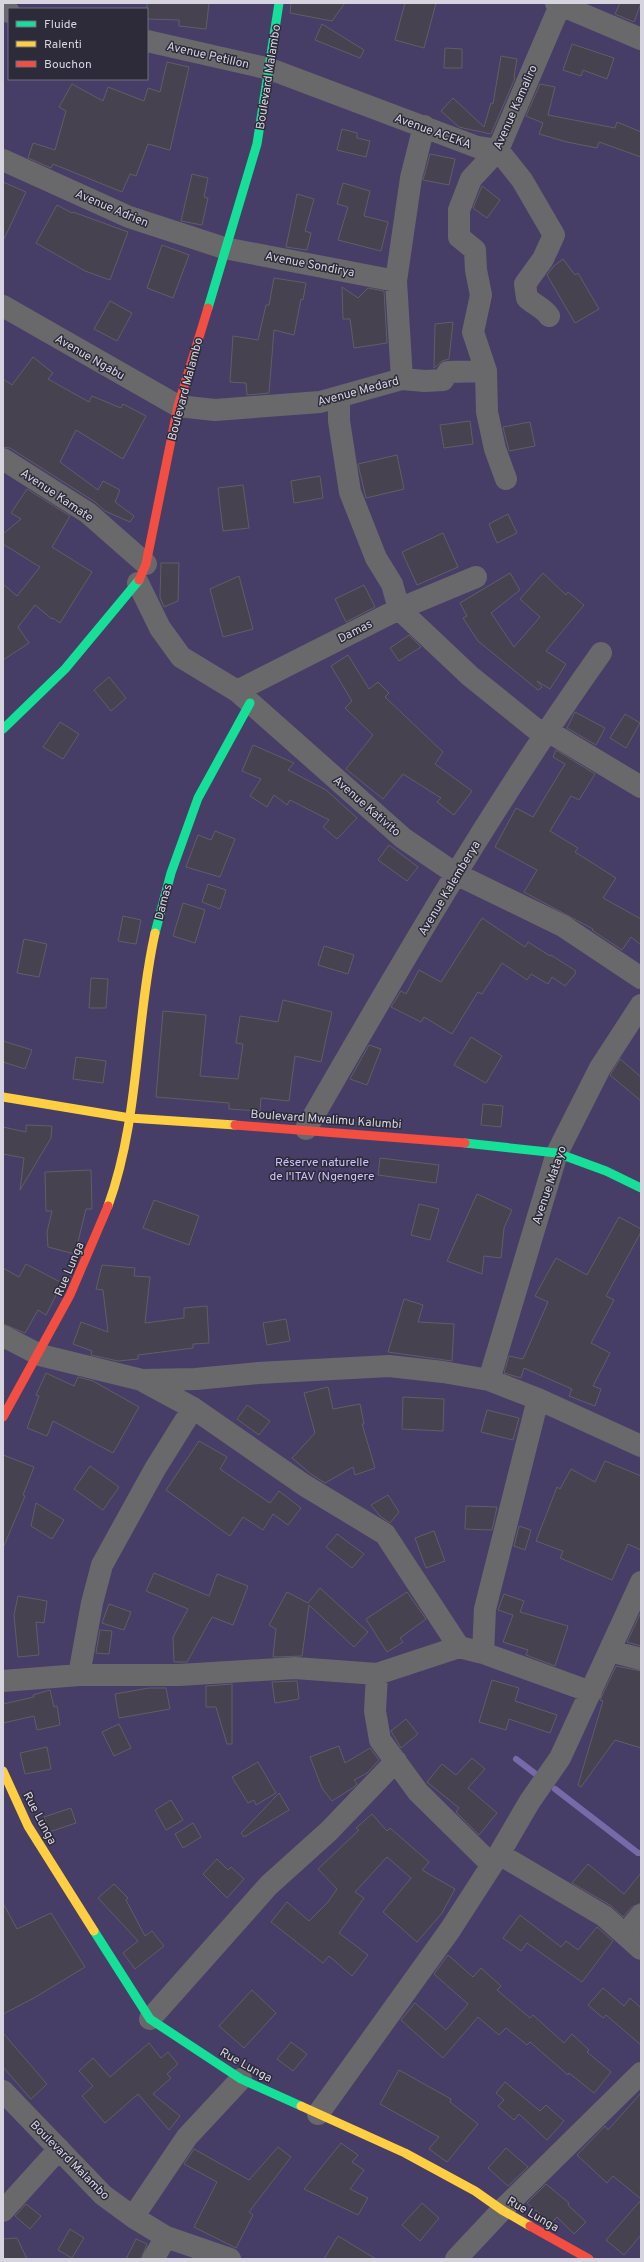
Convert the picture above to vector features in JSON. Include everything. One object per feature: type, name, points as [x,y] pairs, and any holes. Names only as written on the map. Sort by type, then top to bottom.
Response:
[{"type":"street","name":"Boulevard Malambo","points":[[3,729],[65,669],[142,574],[178,406],[224,248],[257,144],[270,69],[279,3]]},
{"type":"street","points":[[559,4],[641,39]]},
{"type":"street","name":"Avenue Kamaliro","points":[[506,479],[495,449],[487,412],[486,371],[473,332],[481,295],[476,270],[475,250],[459,237],[458,210],[471,179],[498,150],[559,4]]},
{"type":"street","name":"Avenue Petillon","points":[[148,41],[270,69]]},
{"type":"street","name":"Avenue ACEKA","points":[[270,69],[477,147],[498,150]]},
{"type":"street","points":[[402,379],[396,281],[411,178],[424,126]]},
{"type":"street","points":[[498,150],[522,180],[554,236],[543,259],[526,284],[527,298],[533,304],[544,308],[549,316]]},
{"type":"street","name":"Avenue Adrien","points":[[3,160],[130,217],[224,248]]},
{"type":"street","name":"Avenue Sondirya","points":[[224,248],[396,281]]},
{"type":"street","name":"Avenue Ngabu","points":[[3,306],[178,406]]},
{"type":"street","name":"Avenue Medard","points":[[178,406],[215,410],[320,402],[402,379],[426,381],[443,380],[448,372],[486,371]]},
{"type":"street","points":[[339,397],[339,421],[350,492],[376,558],[392,584],[399,609],[476,681],[537,730],[546,730],[641,787]]},
{"type":"street","name":"Avenue Kamate","points":[[3,459],[88,513],[142,574]]},
{"type":"street","name":"Avenue Kativito","points":[[142,574],[160,628],[182,657],[244,697],[403,838],[456,874],[563,926],[641,978]]},
{"type":"street","name":"Damas","points":[[130,1118],[149,961],[159,915],[174,863],[204,785],[244,697],[399,609],[476,577]]},
{"type":"street","name":"Avenue Kalemberya","points":[[306,1129],[456,874],[546,730],[601,652]]},
{"type":"street","name":"Avenue Matayo","points":[[489,1380],[557,1153],[600,1068],[641,1004]]},
{"type":"street","name":"Boulevard Mwalimu Kalumbi","points":[[3,1097],[130,1118],[306,1129],[432,1139],[557,1153],[606,1171],[641,1188]]},
{"type":"street","name":"Rue Lunga","points":[[3,1417],[68,1304],[89,1257],[121,1164],[130,1118]]},
{"type":"street","points":[[3,1336],[40,1355],[142,1380],[196,1379],[258,1373],[390,1366],[489,1380],[538,1399],[641,1446]]},
{"type":"street","points":[[142,1380],[193,1408],[304,1485],[385,1534],[459,1647]]},
{"type":"street","points":[[484,1653],[486,1609],[538,1399]]},
{"type":"street","points":[[79,1675],[92,1604],[102,1565],[155,1469],[193,1408]]},
{"type":"street","points":[[318,2114],[450,1930],[530,1801],[560,1758],[641,1582]]},
{"type":"street","points":[[3,1681],[79,1675],[179,1675],[295,1668],[377,1674],[459,1647],[484,1653],[591,1692]]},
{"type":"street","points":[[610,1652],[641,1659]]},
{"type":"street","points":[[377,1674],[375,1711],[380,1740],[418,1792],[495,1859],[604,1916],[641,1949]]},
{"type":"street","points":[[150,2019],[269,1885],[329,1831],[396,1761]]},
{"type":"street","name":"Rue Lunga","points":[[3,1771],[28,1826],[150,2019],[242,2079],[405,2154],[448,2176],[475,2191],[502,2210],[589,2259]]},
{"type":"street","points":[[625,1934],[641,1915]]},
{"type":"street","points":[[456,2259],[502,2210],[641,2073]]},
{"type":"street","points":[[133,2217],[187,2137],[242,2079]]},
{"type":"street","name":"Boulevard Malambo","points":[[3,2090],[16,2107],[103,2195],[133,2217],[166,2236],[230,2259]]},
{"type":"street","points":[[3,2211],[59,2149]]},
{"type":"street","points":[[154,2259],[166,2236]]},
{"type":"green space","name":"Réserve naturelle de l'ITAV (Ngengere","points":[[3,3],[641,3],[641,2259],[3,2259]]},
{"type":"building","points":[[147,3],[209,3],[206,29],[179,26],[179,20],[148,19]]},
{"type":"building","points":[[291,3],[345,3],[332,21],[290,13]]},
{"type":"building","points":[[405,3],[436,3],[424,48],[395,40]]},
{"type":"building","points":[[620,3],[641,3],[634,22],[615,14]]},
{"type":"building","points":[[322,24],[364,50],[360,58],[315,40]]},
{"type":"building","points":[[572,44],[614,58],[607,79],[583,70],[581,76],[563,70]]},
{"type":"building","points":[[445,48],[462,49],[462,68],[444,68]]},
{"type":"building","points":[[501,56],[517,59],[515,78],[491,134],[459,127],[441,111],[453,98],[484,127],[491,103],[493,104]]},
{"type":"building","points":[[167,62],[189,67],[170,150],[148,144],[136,176],[130,174],[122,192],[53,164],[51,168],[28,158],[33,143],[55,150],[66,111],[59,107],[72,84],[103,101],[108,87],[144,101],[148,88],[160,92]]},
{"type":"building","points":[[540,84],[555,87],[548,115],[615,128],[617,122],[641,132],[641,157],[599,142],[597,148],[567,142],[539,134],[543,123],[526,116]]},
{"type":"building","points":[[342,129],[357,133],[357,138],[370,141],[366,157],[337,150]]},
{"type":"building","points":[[430,154],[455,159],[449,185],[423,180]]},
{"type":"building","points":[[192,174],[208,178],[204,197],[208,198],[202,225],[181,221]]},
{"type":"building","points":[[3,182],[26,192],[3,241]]},
{"type":"building","points":[[343,183],[370,191],[364,216],[388,222],[381,251],[338,240],[348,207],[337,204]]},
{"type":"building","points":[[482,186],[500,200],[487,218],[473,208]]},
{"type":"building","points":[[297,194],[314,199],[305,231],[311,233],[307,250],[286,247]]},
{"type":"building","points":[[57,205],[72,213],[73,212],[128,232],[110,280],[85,271],[36,243]]},
{"type":"building","points":[[162,245],[189,255],[173,298],[147,288]]},
{"type":"building","points":[[563,259],[575,275],[578,273],[599,309],[575,323],[547,275],[554,266]]},
{"type":"building","points":[[274,278],[306,283],[303,300],[301,299],[294,335],[274,330],[269,393],[247,395],[246,383],[230,382],[233,336],[258,340],[266,305],[269,305]]},
{"type":"building","points":[[342,287],[358,298],[368,288],[384,291],[387,343],[354,348],[350,319],[343,319]]},
{"type":"building","points":[[110,301],[132,313],[117,341],[94,329]]},
{"type":"building","points":[[453,322],[449,359],[442,361],[434,368],[435,324]]},
{"type":"building","points":[[33,357],[53,373],[48,379],[89,402],[92,396],[121,408],[123,404],[146,416],[123,459],[76,430],[60,462],[98,490],[103,481],[120,490],[115,502],[134,516],[130,522],[105,511],[95,502],[10,448],[3,447],[3,379],[12,385]]},
{"type":"building","points":[[470,421],[473,444],[444,448],[440,425]]},
{"type":"building","points":[[530,422],[535,446],[509,451],[503,427]]},
{"type":"building","points":[[397,455],[404,489],[366,498],[358,464]]},
{"type":"building","points":[[320,476],[323,498],[294,503],[291,481]]},
{"type":"building","points":[[243,485],[249,528],[223,531],[218,488]]},
{"type":"building","points":[[27,489],[70,516],[52,547],[92,572],[60,623],[53,618],[52,619],[35,605],[18,627],[29,643],[3,660],[3,584],[17,596],[40,567],[3,544],[3,534],[21,519],[11,513]]},
{"type":"building","points":[[508,514],[517,533],[497,543],[489,524]]},
{"type":"building","points":[[443,533],[458,567],[417,585],[402,552]]},
{"type":"building","points":[[161,563],[179,563],[178,601],[164,607],[160,597]]},
{"type":"building","points":[[510,573],[520,590],[491,613],[514,647],[540,617],[520,599],[543,573],[566,595],[568,592],[584,605],[546,651],[566,664],[550,689],[537,681],[542,687],[538,690],[478,641],[463,618],[467,616],[460,603]]},
{"type":"building","points":[[239,576],[253,629],[223,637],[210,589]]},
{"type":"building","points":[[364,585],[375,607],[346,622],[335,599]]},
{"type":"building","points":[[409,635],[421,647],[399,661],[390,648]]},
{"type":"building","points":[[348,655],[369,689],[378,682],[389,693],[385,697],[443,752],[435,764],[472,791],[454,815],[437,802],[441,798],[403,774],[383,799],[346,769],[373,735],[345,708],[352,701],[331,666]]},
{"type":"building","points":[[109,677],[126,698],[111,711],[94,690]]},
{"type":"building","points":[[575,712],[605,728],[596,745],[567,728]]},
{"type":"building","points":[[625,714],[640,723],[626,748],[610,738]]},
{"type":"building","points":[[60,722],[79,734],[63,759],[43,747]]},
{"type":"building","points":[[253,745],[294,763],[288,770],[326,790],[357,818],[337,839],[323,827],[329,820],[290,800],[287,805],[274,795],[267,807],[250,796],[261,779],[242,771]]},
{"type":"building","points":[[556,750],[595,774],[579,800],[571,796],[550,831],[578,848],[575,852],[616,878],[603,898],[641,919],[641,945],[631,937],[622,950],[592,930],[593,929],[524,892],[537,870],[495,847],[516,808],[533,817],[565,764],[553,757]]},
{"type":"building","points":[[215,831],[235,839],[220,877],[186,867],[198,835],[211,840]]},
{"type":"building","points":[[389,845],[418,867],[407,881],[378,860]]},
{"type":"building","points":[[208,884],[226,890],[220,909],[202,902]]},
{"type":"building","points":[[183,903],[205,910],[195,943],[173,936]]},
{"type":"building","points":[[123,916],[141,920],[136,944],[118,941]]},
{"type":"building","points":[[482,918],[525,947],[528,942],[550,956],[551,955],[576,971],[575,974],[565,986],[552,977],[548,984],[531,974],[527,980],[502,963],[482,994],[478,992],[452,1034],[424,1017],[421,1022],[391,1007],[401,991],[406,994],[419,970],[441,982]]},
{"type":"building","points":[[24,939],[47,944],[39,977],[17,973]]},
{"type":"building","points":[[324,946],[354,955],[348,974],[318,965]]},
{"type":"building","points":[[91,978],[108,979],[106,1008],[89,1008]]},
{"type":"building","points":[[283,1000],[332,1012],[321,1062],[295,1056],[289,1101],[261,1098],[260,1111],[229,1109],[229,1103],[156,1097],[163,1011],[206,1015],[200,1076],[238,1079],[243,1044],[236,1043],[240,1016],[278,1022]]},
{"type":"building","points":[[471,1037],[502,1056],[486,1083],[454,1065]]},
{"type":"building","points":[[3,1041],[32,1050],[25,1069],[3,1062]]},
{"type":"building","points":[[369,1045],[381,1049],[367,1085],[350,1079]]},
{"type":"building","points":[[76,1057],[106,1061],[103,1083],[73,1079]]},
{"type":"building","points":[[620,1059],[641,1077],[641,1101],[610,1075]]},
{"type":"building","points":[[483,1104],[503,1106],[501,1127],[481,1125]]},
{"type":"building","points":[[26,1125],[52,1126],[51,1138],[20,1190],[24,1158],[3,1154],[3,1127],[26,1132]]},
{"type":"building","points":[[380,1158],[439,1165],[436,1183],[378,1175]]},
{"type":"building","points":[[91,1170],[92,1209],[86,1209],[75,1254],[48,1247],[47,1232],[52,1211],[46,1211],[45,1172]]},
{"type":"building","points":[[477,1194],[512,1210],[504,1228],[501,1258],[484,1256],[482,1274],[447,1261]]},
{"type":"building","points":[[154,1200],[199,1216],[189,1245],[143,1228]]},
{"type":"building","points":[[419,1204],[439,1209],[430,1240],[411,1235]]},
{"type":"building","points":[[619,1217],[641,1229],[641,1232],[606,1296],[614,1300],[591,1343],[610,1353],[593,1386],[601,1389],[595,1406],[569,1396],[572,1389],[524,1368],[521,1378],[504,1373],[509,1356],[523,1359],[548,1302],[535,1296],[556,1258],[587,1275]]},
{"type":"building","points":[[26,1264],[62,1283],[46,1315],[38,1310],[25,1333],[3,1324],[3,1268],[19,1277]]},
{"type":"building","points":[[102,1265],[135,1268],[134,1276],[150,1277],[145,1323],[184,1318],[184,1308],[207,1306],[209,1343],[193,1344],[193,1348],[138,1355],[138,1359],[118,1361],[91,1355],[92,1351],[73,1344],[81,1322],[108,1332],[103,1290],[96,1289]]},
{"type":"building","points":[[404,1299],[423,1305],[418,1322],[454,1324],[452,1361],[388,1352]]},
{"type":"building","points":[[286,1319],[290,1341],[267,1345],[263,1323]]},
{"type":"building","points":[[46,1373],[74,1386],[78,1377],[93,1381],[139,1407],[113,1453],[53,1421],[47,1436],[27,1428],[39,1396],[36,1395]]},
{"type":"building","points":[[328,1387],[333,1409],[360,1404],[364,1424],[362,1424],[375,1468],[355,1475],[353,1467],[325,1483],[311,1474],[292,1458],[315,1433],[304,1393]]},
{"type":"building","points":[[403,1397],[444,1399],[443,1431],[402,1429]]},
{"type":"building","points":[[247,1405],[270,1421],[259,1435],[237,1419]]},
{"type":"building","points":[[487,1410],[519,1418],[513,1440],[481,1432]]},
{"type":"building","points":[[199,1441],[227,1457],[220,1469],[270,1503],[279,1491],[301,1508],[288,1525],[273,1514],[263,1530],[243,1517],[230,1536],[166,1490]]},
{"type":"building","points":[[3,1455],[34,1467],[23,1495],[25,1496],[3,1548]]},
{"type":"building","points":[[605,1461],[641,1476],[641,1550],[628,1544],[612,1580],[560,1558],[563,1551],[536,1541],[557,1487],[560,1489],[571,1469],[595,1482]]},
{"type":"building","points":[[90,1466],[119,1487],[103,1510],[74,1489]]},
{"type":"building","points":[[388,1495],[399,1512],[390,1523],[380,1516],[371,1505]]},
{"type":"building","points":[[36,1503],[64,1520],[52,1539],[31,1526]]},
{"type":"building","points":[[466,1506],[497,1507],[492,1530],[465,1529]]},
{"type":"building","points":[[519,1526],[531,1530],[525,1550],[514,1546]]},
{"type":"building","points":[[434,1531],[445,1561],[426,1568],[415,1538]]},
{"type":"building","points":[[337,1534],[364,1554],[352,1568],[326,1547]]},
{"type":"building","points":[[154,1573],[209,1596],[217,1574],[248,1586],[233,1625],[212,1617],[187,1662],[174,1662],[173,1637],[188,1609],[146,1591]]},
{"type":"building","points":[[320,1588],[368,1632],[354,1647],[309,1605],[302,1656],[273,1657],[276,1629],[269,1625],[287,1592],[308,1603]]},
{"type":"building","points":[[407,1592],[426,1619],[400,1638],[403,1642],[387,1652],[366,1619]]},
{"type":"building","points":[[504,1594],[524,1601],[520,1612],[568,1626],[555,1666],[526,1655],[528,1650],[503,1642],[513,1615],[498,1610]]},
{"type":"building","points":[[18,1596],[47,1601],[44,1623],[36,1622],[39,1655],[18,1657],[14,1615]]},
{"type":"building","points":[[109,1604],[131,1612],[124,1630],[102,1623]]},
{"type":"building","points":[[641,1612],[641,1646],[627,1642]]},
{"type":"building","points":[[100,1630],[112,1631],[109,1654],[96,1653]]},
{"type":"building","points":[[616,1666],[641,1671],[641,1748],[615,1740],[581,1787],[578,1785],[603,1701],[600,1700]]},
{"type":"building","points":[[492,1680],[519,1688],[515,1701],[557,1715],[550,1733],[509,1719],[506,1730],[479,1722]]},
{"type":"building","points":[[297,1681],[299,1699],[275,1703],[272,1682]]},
{"type":"building","points":[[232,1684],[232,1744],[227,1744],[216,1707],[206,1707],[206,1686]]},
{"type":"building","points":[[149,1688],[166,1688],[170,1709],[119,1718],[115,1694]]},
{"type":"building","points":[[50,1690],[54,1707],[57,1706],[60,1725],[37,1730],[34,1716],[3,1723],[3,1704],[34,1697],[33,1695]]},
{"type":"building","points":[[406,1719],[418,1734],[401,1748],[391,1731]]},
{"type":"building","points":[[119,1724],[131,1748],[114,1756],[102,1732]]},
{"type":"building","points":[[339,1746],[345,1763],[370,1748],[379,1760],[367,1773],[354,1780],[357,1784],[354,1787],[332,1801],[322,1788],[310,1757]]},
{"type":"building","points":[[47,1747],[51,1769],[25,1774],[20,1753]]},
{"type":"building","points":[[472,1758],[485,1769],[468,1788],[497,1813],[479,1835],[456,1812],[459,1808],[427,1782],[442,1764],[456,1775]]},
{"type":"building","points":[[258,1762],[276,1793],[256,1805],[254,1800],[248,1803],[232,1777]]},
{"type":"building","points":[[279,1793],[289,1810],[244,1837],[241,1833]]},
{"type":"building","points":[[171,1800],[183,1820],[166,1830],[155,1810]]},
{"type":"building","points":[[71,1808],[76,1823],[49,1832],[44,1817]]},
{"type":"building","points":[[372,1814],[387,1831],[390,1828],[429,1862],[422,1870],[455,1889],[442,1913],[417,1942],[383,1912],[411,1878],[387,1857],[355,1892],[364,1898],[339,1933],[368,1955],[352,1976],[329,1956],[323,1963],[271,1922],[287,1902],[309,1921],[328,1902],[337,1889],[318,1869],[359,1830],[356,1828]]},
{"type":"building","points":[[193,1823],[201,1837],[183,1848],[175,1834]]},
{"type":"building","points":[[217,1859],[228,1870],[231,1867],[244,1879],[227,1898],[203,1874]]},
{"type":"building","points":[[588,1864],[624,1894],[641,1873],[641,1903],[632,1907],[623,1917],[610,1905],[572,1883]]},
{"type":"building","points":[[114,1884],[128,1898],[126,1900],[145,1936],[152,1931],[164,1946],[135,1969],[123,1953],[138,1941],[98,1898]]},
{"type":"building","points":[[3,1903],[17,1929],[51,1913],[85,1967],[34,1998],[3,2014]]},
{"type":"building","points":[[520,1915],[561,1947],[566,1941],[578,1950],[597,1927],[613,1941],[582,1982],[527,1943],[521,1951],[503,1938]]},
{"type":"building","points":[[448,1955],[473,1977],[481,1968],[501,1986],[497,1990],[530,2018],[533,2015],[564,2043],[572,2034],[589,2050],[587,2052],[611,2072],[594,2093],[569,2073],[568,2075],[530,2042],[527,2045],[506,2028],[499,2035],[478,2017],[443,2058],[401,2020],[415,2003],[446,2030],[468,2004],[434,1974]]},
{"type":"building","points":[[603,1988],[624,2006],[630,1998],[641,2008],[641,2045],[606,2015],[603,2018],[588,2005]]},
{"type":"building","points":[[252,1990],[276,2013],[244,2048],[219,2026]]},
{"type":"building","points":[[3,2033],[47,2084],[31,2099],[3,2067]]},
{"type":"building","points":[[291,2042],[307,2054],[293,2071],[277,2059]]},
{"type":"building","points":[[149,2043],[161,2058],[168,2052],[178,2064],[167,2074],[171,2078],[153,2094],[180,2116],[169,2130],[138,2094],[105,2123],[82,2096],[93,2086],[79,2071],[93,2058],[110,2077]]},
{"type":"building","points":[[399,2070],[451,2099],[450,2102],[478,2124],[447,2162],[429,2149],[439,2137],[380,2104]]},
{"type":"building","points":[[505,2082],[540,2111],[546,2105],[564,2121],[547,2140],[519,2114],[514,2120],[498,2106],[504,2100],[496,2093]]},
{"type":"building","points":[[641,2093],[641,2199],[613,2176],[607,2183],[577,2155],[605,2126],[608,2130]]},
{"type":"building","points":[[341,2143],[358,2155],[352,2162],[364,2170],[350,2189],[368,2198],[358,2215],[304,2189]]},
{"type":"building","points":[[278,2147],[291,2157],[249,2212],[253,2215],[236,2248],[194,2227],[217,2182],[184,2164],[194,2149],[249,2180]]},
{"type":"building","points":[[506,2148],[528,2167],[508,2186],[488,2168]]},
{"type":"building","points":[[546,2184],[569,2203],[568,2205],[586,2222],[574,2234],[557,2217],[551,2223],[527,2203]]},
{"type":"building","points":[[641,2200],[641,2235],[624,2255],[606,2240]]},
{"type":"building","points":[[422,2203],[439,2218],[420,2241],[402,2225]]},
{"type":"building","points":[[26,2204],[41,2216],[30,2229],[15,2216]]},
{"type":"building","points":[[70,2229],[84,2238],[72,2258],[58,2250]]},
{"type":"building","points":[[338,2236],[376,2259],[324,2259]]},
{"type":"building","points":[[17,2238],[27,2259],[3,2259],[3,2239]]},
{"type":"building","points":[[136,2239],[147,2244],[141,2259],[126,2259]]},
{"type":"waterway","points":[[516,1759],[537,1775]]},
{"type":"waterway","points":[[555,1789],[638,1853],[641,1853]]},
{"type":"traffic: fast","points":[[208,308],[257,144],[279,3]]},
{"type":"traffic: fast","points":[[3,729],[65,669],[139,580]]},
{"type":"traffic: fast","points":[[155,933],[171,873],[198,798],[250,703]]},
{"type":"traffic: fast","points":[[465,1143],[557,1153],[606,1171],[641,1188]]},
{"type":"traffic: fast","points":[[94,1931],[150,2019],[241,2079],[301,2106]]},
{"type":"traffic: slow","points":[[108,1206],[118,1173],[132,1105],[144,1001],[155,933]]},
{"type":"traffic: slow","points":[[3,1097],[130,1118],[235,1125]]},
{"type":"traffic: slow","points":[[3,1771],[28,1826],[94,1931]]},
{"type":"traffic: slow","points":[[301,2106],[405,2153],[475,2191],[502,2210],[530,2226]]},
{"type":"traffic: jam","points":[[139,580],[146,564],[178,406],[208,308]]},
{"type":"traffic: jam","points":[[235,1125],[465,1143]]},
{"type":"traffic: jam","points":[[3,1417],[70,1295],[108,1206]]},
{"type":"traffic: jam","points":[[530,2226],[589,2259]]}]
